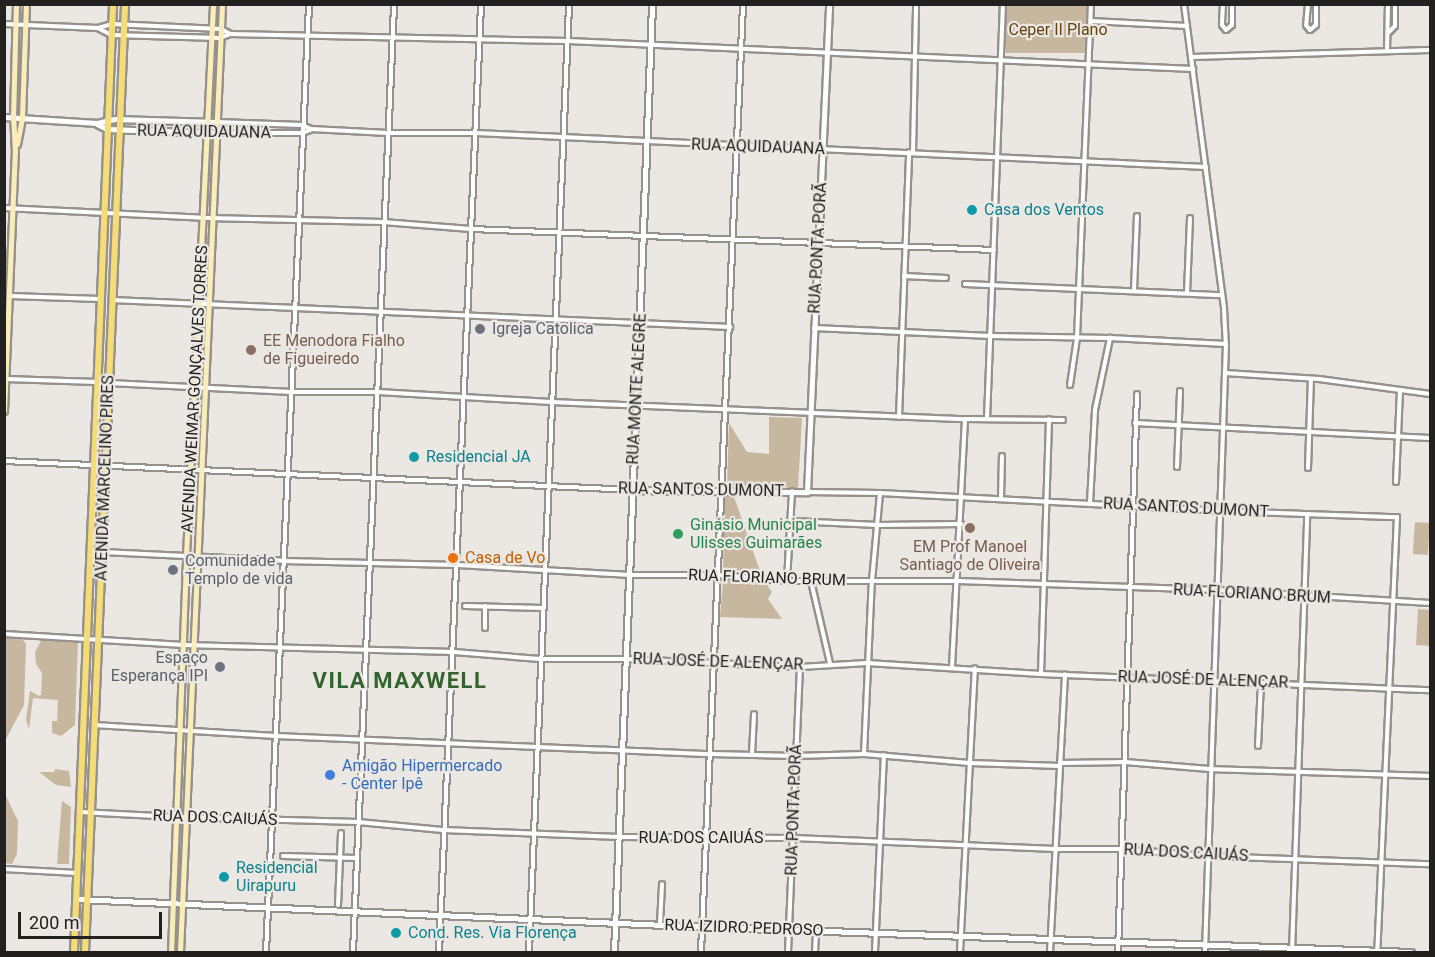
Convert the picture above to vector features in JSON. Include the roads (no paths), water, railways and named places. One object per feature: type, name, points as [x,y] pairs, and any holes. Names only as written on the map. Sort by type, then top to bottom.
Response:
[{"type":"main road","points":[[4,411],[15,152],[13,118],[16,4]]},
{"type":"main road","points":[[15,152],[22,118],[26,4]]},
{"type":"main road","name":"AVENIDA MARCELINO PIRES","points":[[74,952],[112,4]]},
{"type":"main road","name":"AVENIDA MARCELINO PIRES","points":[[85,952],[125,4]]},
{"type":"main road","name":"AVENIDA WEIMAR GONÇALVES TORRES","points":[[171,952],[186,555],[213,4]]},
{"type":"main road","name":"AVENIDA WEIMAR GONÇALVES TORRES","points":[[180,952],[222,4]]},
{"type":"main road","points":[[100,299],[112,300]]},
{"type":"main road","points":[[96,382],[109,383]]},
{"type":"main road","points":[[82,724],[94,725]]},
{"type":"street","points":[[266,952],[309,4]]},
{"type":"street","points":[[353,952],[364,651],[378,392],[383,222],[394,4]]},
{"type":"street","points":[[439,952],[443,830],[458,565],[480,4]]},
{"type":"street","points":[[529,952],[539,745],[543,571],[569,4]]},
{"type":"street","name":"RUA MONTE ALEGRE","points":[[614,952],[652,4]]},
{"type":"street","points":[[701,952],[743,4]]},
{"type":"street","name":"RUA PONTA PORÃ","points":[[807,492],[828,4]]},
{"type":"street","points":[[899,417],[916,4]]},
{"type":"street","points":[[987,419],[1003,4]]},
{"type":"street","points":[[1070,385],[1077,338],[1091,4]]},
{"type":"street","points":[[1184,4],[1222,296],[1226,345],[1205,952]]},
{"type":"street","points":[[1223,4],[1222,25],[1226,30],[1232,25],[1232,4]]},
{"type":"street","points":[[1308,4],[1306,25],[1310,30],[1316,25],[1316,4]]},
{"type":"street","points":[[1387,51],[1388,4]]},
{"type":"street","points":[[1389,32],[1395,26],[1395,4]]},
{"type":"street","points":[[1091,21],[1187,26]]},
{"type":"street","points":[[4,24],[98,28],[112,24],[212,28],[221,29],[230,34]]},
{"type":"street","points":[[98,28],[111,35],[220,38],[230,34],[568,41],[1193,69]]},
{"type":"street","points":[[1192,57],[1431,50]]},
{"type":"street","name":"RUA AQUIDAUANA","points":[[4,117],[97,123],[120,120],[302,125],[311,129],[388,133],[476,133],[563,139],[911,152],[1206,167]]},
{"type":"street","points":[[164,121],[164,131]]},
{"type":"street","name":"RUA AQUIDAUANA","points":[[97,123],[107,129],[217,133],[302,134],[311,129]]},
{"type":"street","points":[[4,208],[204,218],[383,222],[471,229],[643,234],[994,250]]},
{"type":"street","points":[[1134,290],[1137,216]]},
{"type":"street","points":[[1187,293],[1190,218]]},
{"type":"street","points":[[904,276],[946,278]]},
{"type":"street","points":[[965,284],[1134,290],[1222,296]]},
{"type":"street","points":[[8,300],[100,299]]},
{"type":"street","points":[[112,300],[294,306],[730,327]]},
{"type":"street","points":[[814,328],[991,336],[1110,338],[1226,345]]},
{"type":"street","points":[[1090,503],[1095,410],[1110,338]]},
{"type":"street","points":[[1226,373],[1311,379],[1431,394]]},
{"type":"street","points":[[6,379],[96,382]]},
{"type":"street","points":[[1308,468],[1311,379]]},
{"type":"street","points":[[109,383],[292,392],[378,392],[899,417],[1063,420]]},
{"type":"street","points":[[1396,482],[1400,390]]},
{"type":"street","points":[[1177,467],[1180,391]]},
{"type":"street","points":[[1118,952],[1137,394]]},
{"type":"street","points":[[952,667],[965,419]]},
{"type":"street","points":[[1041,674],[1046,586],[1049,419]]},
{"type":"street","points":[[1135,423],[1431,438]]},
{"type":"street","points":[[1001,499],[1002,456]]},
{"type":"street","name":"RUA SANTOS DUMONT","points":[[4,461],[191,472],[461,481],[632,490],[880,493],[1221,511],[1397,517],[1393,602]]},
{"type":"street","points":[[787,580],[792,491]]},
{"type":"street","points":[[864,754],[872,580],[880,493]]},
{"type":"street","points":[[1292,950],[1307,514]]},
{"type":"street","points":[[791,521],[878,525],[961,524]]},
{"type":"street","name":"RUA FLORIANO BRUM","points":[[103,552],[284,561],[458,565],[630,575],[718,575],[811,581],[958,581],[1046,586],[1218,590],[1431,603]]},
{"type":"street","points":[[811,581],[830,663]]},
{"type":"street","points":[[1377,952],[1393,602]]},
{"type":"street","points":[[465,606],[543,608]]},
{"type":"street","points":[[485,606],[485,628]]},
{"type":"street","name":"RUA JOSÉ DE ALENÇAR","points":[[4,634],[99,638],[184,645],[454,652],[540,659],[627,658],[800,667],[830,663],[867,663],[975,668],[1041,674],[1431,690]]},
{"type":"street","name":"RUA PONTA PORÃ","points":[[788,952],[800,667]]},
{"type":"street","points":[[960,952],[975,668]]},
{"type":"street","points":[[1050,952],[1065,674]]},
{"type":"street","points":[[1258,746],[1261,683]]},
{"type":"street","points":[[752,754],[754,714]]},
{"type":"street","points":[[94,725],[276,736],[539,745],[711,754],[796,756],[864,754],[970,763],[1125,762],[1210,769],[1431,776]]},
{"type":"street","points":[[875,952],[884,755]]},
{"type":"street","name":"RUA DOS CAIUÁS","points":[[79,812],[272,821],[358,822],[443,830],[620,837],[794,838],[1056,849],[1121,849],[1207,856],[1431,864]]},
{"type":"street","points":[[338,905],[341,833]]},
{"type":"street","points":[[283,856],[356,858]]},
{"type":"street","points":[[4,869],[77,873]]},
{"type":"street","points":[[660,924],[662,884]]},
{"type":"street","name":"RUA IZIDRO PEDROSO","points":[[76,899],[615,921],[702,927],[1292,950],[1412,952]]},
{"type":"street","points":[[814,952],[816,931]]},
{"type":"place","name":"Casa dos Ventos","points":[[972,210]]},
{"type":"place","name":"Igreja Catolica","points":[[480,329]]},
{"type":"place","name":"EE Menodora Fialho de Figueiredo","points":[[251,350]]},
{"type":"place","name":"Residencial JA","points":[[414,457]]},
{"type":"place","name":"EM Prof Manoel Santiago de Oliveira","points":[[970,528]]},
{"type":"place","name":"Ginásio Municipal Ulisses Guimarães","points":[[678,534]]},
{"type":"place","name":"Casa de Vo","points":[[453,558]]},
{"type":"place","name":"Comunidade Templo de vida","points":[[173,570]]},
{"type":"place","name":"Espaço Esperança IPI","points":[[220,667]]},
{"type":"place","name":"Amigão Hipermercado - Center Ipê","points":[[330,775]]},
{"type":"place","name":"Residencial Uirapuru","points":[[224,877]]},
{"type":"place","name":"Cond. Res. Via Florença","points":[[396,933]]},
{"type":"district","name":"VILA MAXWELL","points":[[400,681]]},
{"type":"park label","name":"Ceper II Plano","points":[[1058,30]]}]
